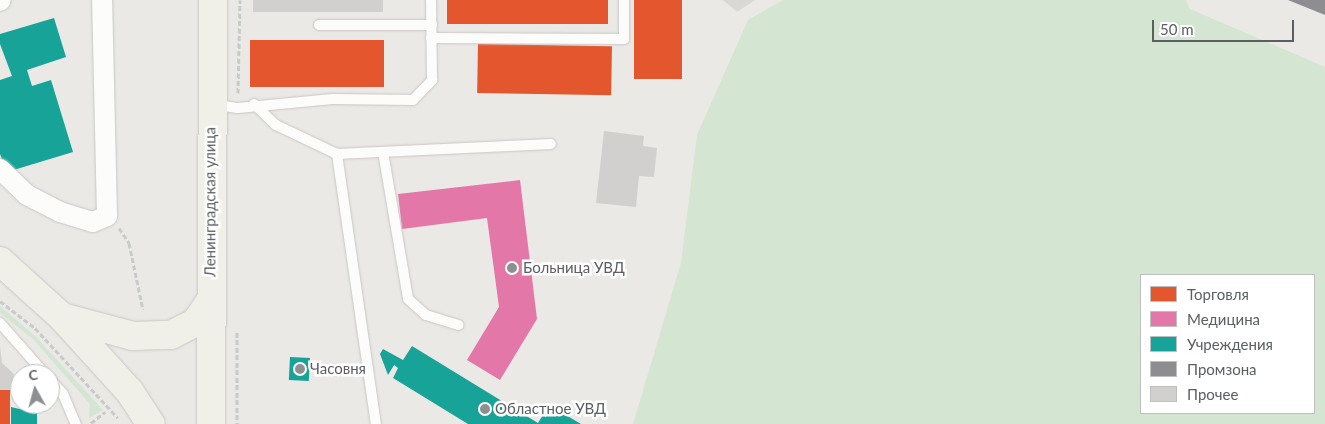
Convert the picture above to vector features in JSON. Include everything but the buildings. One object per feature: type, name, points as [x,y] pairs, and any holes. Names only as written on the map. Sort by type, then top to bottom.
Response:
[{"type":"main road","name":"Ленинградская улица","points":[[209,421],[210,104],[213,0]]},
{"type":"main road","points":[[0,261],[62,317],[130,392],[151,423]]},
{"type":"main road","points":[[62,317],[133,336],[171,335],[196,322],[210,301]]},
{"type":"street","points":[[0,169],[28,195],[74,218],[99,221],[106,218],[108,210],[102,0]]},
{"type":"lane","points":[[210,104],[238,108],[254,104],[414,100],[432,80],[431,0]]},
{"type":"lane","points":[[432,38],[624,39],[624,0]]},
{"type":"lane","points":[[319,25],[432,25]]},
{"type":"lane","points":[[254,104],[276,125],[337,154],[551,144]]},
{"type":"lane","points":[[383,152],[408,299],[426,315],[459,325]]},
{"type":"lane","points":[[337,154],[376,424]]},
{"type":"lane","points":[[0,323],[36,364]]},
{"type":"lane","points":[[60,391],[76,424]]},
{"type":"path","points":[[238,108],[240,0]]},
{"type":"path","points":[[108,210],[129,242],[143,310]]},
{"type":"path","points":[[0,301],[35,328],[123,424]]},
{"type":"path","points":[[236,330],[237,424]]},
{"type":"path","points":[[91,423],[105,412]]},
{"type":"shaded area","points":[[723,0],[755,0],[737,12]]},
{"type":"green space","points":[[783,0],[1186,0],[1190,9],[1325,67],[1325,424],[633,424],[681,263],[697,135],[748,20]]},
{"type":"green space","points":[[0,306],[35,336],[103,410],[89,418],[90,404],[60,370],[60,364],[55,364],[33,339],[0,313]]},
{"type":"place","name":"Больница УВД","points":[[512,268]]},
{"type":"place","name":"Часовня","points":[[300,369]]},
{"type":"place","name":"Областное УВД","points":[[485,409]]}]
